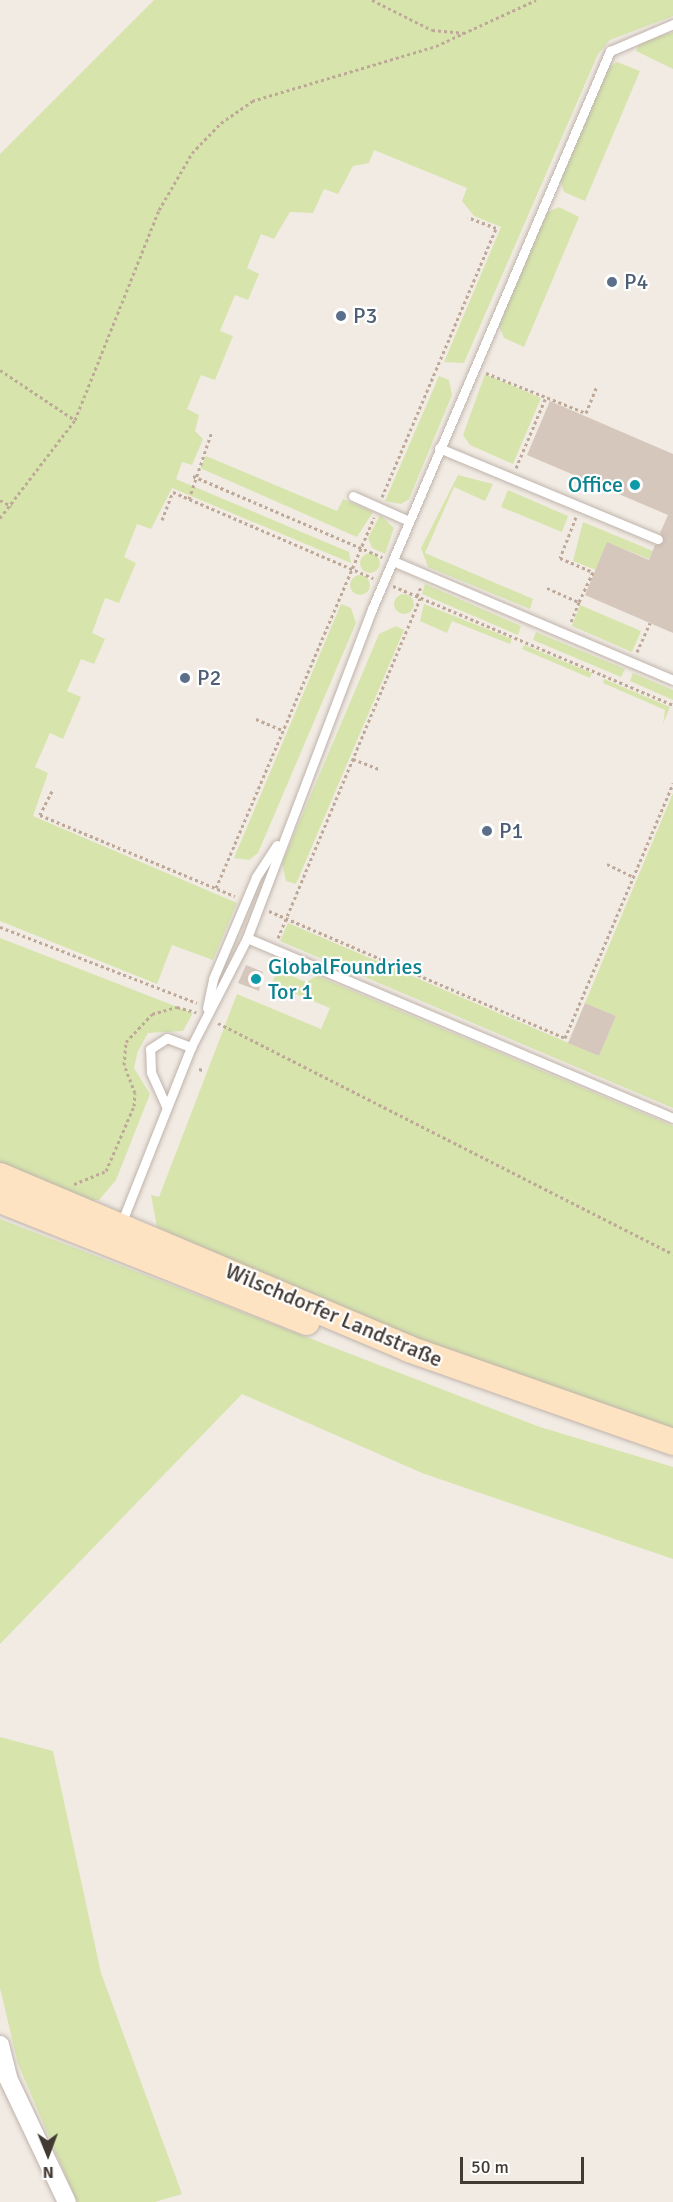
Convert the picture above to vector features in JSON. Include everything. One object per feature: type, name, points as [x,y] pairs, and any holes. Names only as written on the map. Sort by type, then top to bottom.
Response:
[{"type":"main road","name":"Wilschdorfer Landstraße","points":[[0,1176],[117,1236],[439,1375],[673,1457]]},
{"type":"main road","name":"Wilschdorfer Landstraße","points":[[0,1200],[117,1236],[410,1349],[673,1442]]},
{"type":"street","points":[[0,2044],[8,2078],[67,2202]]},
{"type":"lane","points":[[117,1236],[191,1047],[247,938],[260,907],[282,838],[384,582],[473,367],[610,51],[673,24]]},
{"type":"lane","points":[[439,448],[658,539]]},
{"type":"lane","points":[[352,496],[409,521]]},
{"type":"lane","points":[[393,561],[673,680]]},
{"type":"lane","points":[[205,1016],[213,979],[246,901],[282,838]]},
{"type":"lane","points":[[247,938],[673,1118]]},
{"type":"lane","points":[[166,1107],[164,1090],[151,1072],[150,1049],[167,1038],[191,1047]]},
{"type":"path","points":[[372,0],[432,30],[467,33]]},
{"type":"path","points":[[0,518],[75,420],[159,210],[192,153],[220,123],[252,101],[304,81],[467,33],[536,0]]},
{"type":"path","points":[[216,888],[496,228],[468,217]]},
{"type":"path","points":[[473,367],[586,413],[597,386]]},
{"type":"path","points":[[0,370],[75,420]]},
{"type":"path","points":[[512,478],[546,397]]},
{"type":"path","points":[[189,499],[193,476],[211,434]]},
{"type":"path","points":[[193,476],[393,561]]},
{"type":"path","points":[[162,520],[173,492],[673,705]]},
{"type":"path","points":[[0,500],[10,506]]},
{"type":"path","points":[[566,634],[592,572],[560,558],[571,531]]},
{"type":"path","points":[[547,588],[579,602]]},
{"type":"path","points":[[273,949],[421,598]]},
{"type":"path","points":[[256,719],[284,730]]},
{"type":"path","points":[[353,759],[379,769]]},
{"type":"path","points":[[260,907],[565,1038],[673,783]]},
{"type":"path","points":[[52,790],[40,815],[246,901]]},
{"type":"path","points":[[607,864],[633,877]]},
{"type":"path","points":[[0,927],[196,1002],[205,1016]]},
{"type":"path","points":[[67,1183],[86,1184],[106,1171],[134,1106],[123,1054],[138,1026],[166,1008],[205,1016],[673,1254]]},
{"type":"green space","points":[[154,0],[673,0],[673,16],[610,40],[598,54],[464,363],[444,362],[501,227],[474,216],[462,201],[467,188],[374,150],[369,163],[353,166],[338,194],[324,189],[313,213],[290,212],[274,239],[261,234],[247,268],[259,274],[248,300],[235,295],[220,331],[233,336],[215,380],[201,375],[187,409],[199,415],[195,431],[203,439],[192,465],[182,462],[176,479],[349,552],[351,563],[172,488],[151,529],[137,524],[124,557],[136,563],[119,603],[105,598],[92,633],[105,639],[94,664],[81,659],[67,691],[81,697],[63,739],[50,733],[35,767],[48,773],[33,816],[237,903],[213,960],[172,945],[157,984],[0,921],[0,154]]},
{"type":"green space","points":[[673,32],[673,69],[636,51],[640,43]]},
{"type":"green space","points":[[617,62],[640,71],[585,201],[564,192],[560,180],[608,68]]},
{"type":"green space","points":[[559,207],[579,217],[524,347],[504,338],[499,326],[546,213]]},
{"type":"green space","points":[[485,374],[541,398],[513,464],[470,445],[463,435]]},
{"type":"green space","points":[[439,376],[449,380],[452,395],[409,499],[401,504],[385,501]]},
{"type":"green space","points":[[206,456],[337,511],[343,499],[373,512],[357,537],[200,468]]},
{"type":"green space","points":[[458,475],[493,484],[485,501],[454,487],[425,553],[533,599],[530,609],[428,567],[421,548]]},
{"type":"green space","points":[[508,490],[568,516],[562,532],[501,507]]},
{"type":"green space","points":[[380,515],[394,528],[385,554],[372,548],[368,538]]},
{"type":"green space","points":[[583,522],[653,551],[649,559],[608,543],[596,570],[573,561]]},
{"type":"green space","points":[[370,553],[377,556],[380,563],[377,570],[370,573],[363,570],[360,563],[363,556]]},
{"type":"green space","points":[[360,575],[367,578],[370,585],[367,592],[360,595],[353,592],[350,585],[353,578]]},
{"type":"green space","points":[[425,584],[521,626],[518,635],[422,594]]},
{"type":"green space","points":[[404,594],[411,597],[414,604],[411,611],[404,614],[397,611],[394,604],[397,597]]},
{"type":"green space","points":[[341,604],[351,608],[356,623],[258,853],[249,860],[234,858]]},
{"type":"green space","points":[[424,604],[512,639],[510,644],[452,621],[447,633],[420,621]]},
{"type":"green space","points":[[580,605],[641,631],[632,652],[572,626]]},
{"type":"green space","points":[[396,626],[404,630],[296,884],[286,881],[282,863],[379,634]]},
{"type":"green space","points":[[536,632],[625,669],[621,677],[533,640]]},
{"type":"green space","points":[[524,645],[592,673],[590,678],[522,649]]},
{"type":"green space","points":[[633,673],[673,690],[673,700],[630,681]]},
{"type":"green space","points":[[604,679],[670,707],[663,724],[665,710],[603,683]]},
{"type":"green space","points":[[673,793],[673,1108],[280,941],[288,923],[599,1056],[616,1016],[585,1003]]},
{"type":"green space","points":[[0,938],[193,1013],[183,1031],[148,1033],[138,1051],[134,1068],[150,1094],[116,1180],[99,1200],[84,1201],[0,1165]]},
{"type":"green space","points":[[277,970],[306,982],[317,976],[673,1126],[673,1435],[435,1350],[157,1227],[151,1195],[159,1197],[237,994],[321,1029],[330,1008],[272,984]]},
{"type":"green space","points":[[0,1219],[540,1427],[673,1467],[673,1559],[422,1473],[242,1394],[0,1644]]},
{"type":"green space","points":[[0,1737],[53,1751],[101,1973],[182,2194],[155,2202],[77,2202],[18,2064],[0,1988]]},
{"type":"building","name":"Office","points":[[550,401],[673,454],[673,633],[585,595],[607,542],[649,560],[655,545],[664,542],[660,533],[668,515],[527,455]]},
{"type":"building","points":[[246,965],[263,972],[259,991],[238,983]]},
{"type":"building","points":[[585,1003],[616,1016],[599,1056],[568,1043]]},
{"type":"place","name":"P4","points":[[612,282]]},
{"type":"place","name":"P3","points":[[341,316]]},
{"type":"place","name":"Office","points":[[635,485]]},
{"type":"place","name":"P2","points":[[185,678]]},
{"type":"place","name":"P1","points":[[487,831]]},
{"type":"place","name":"GlobalFoundries Tor 1","points":[[256,979]]}]
